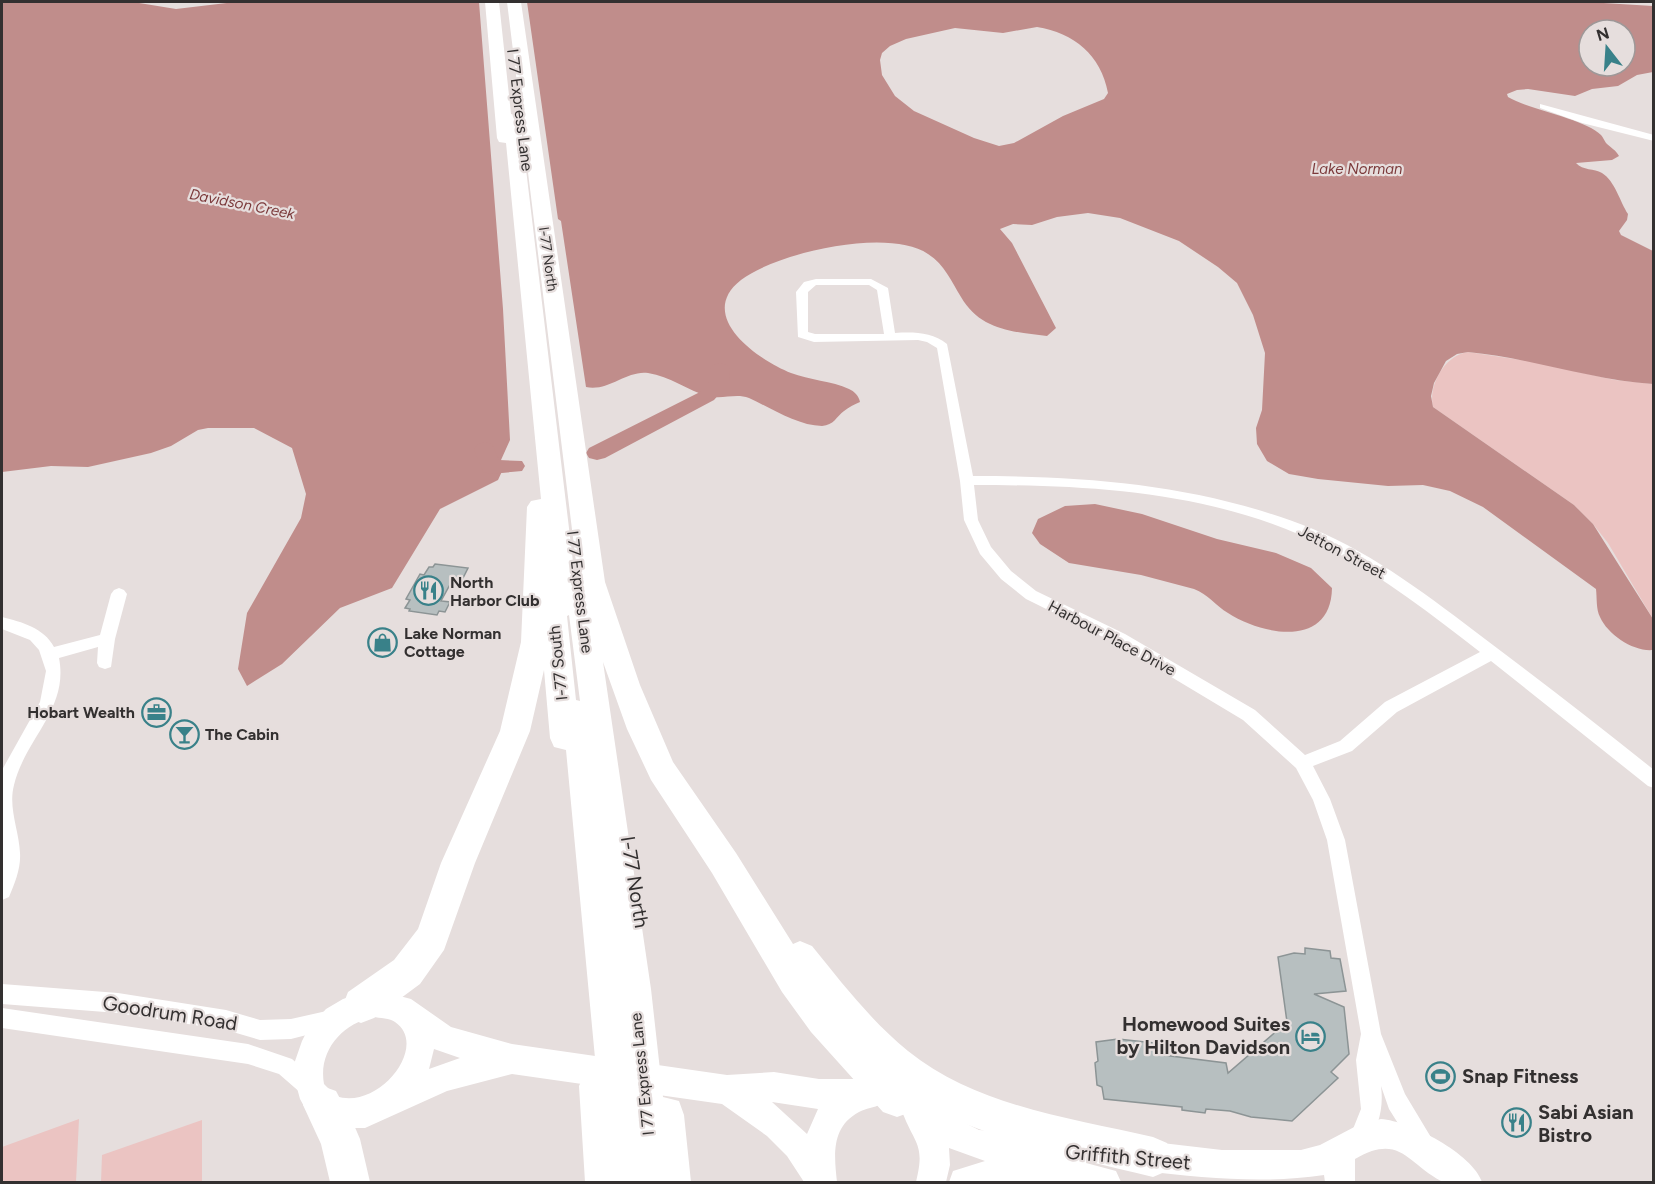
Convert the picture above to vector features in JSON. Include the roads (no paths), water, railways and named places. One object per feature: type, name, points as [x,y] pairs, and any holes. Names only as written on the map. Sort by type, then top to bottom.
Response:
[{"type":"highway","name":"I-77 South","points":[[492,2],[596,1051],[604,1182]]},
{"type":"highway","name":"I 77 Express Lane","points":[[499,2],[613,1047],[624,1182]]},
{"type":"highway","name":"I 77 Express Lane","points":[[507,2],[592,693],[633,989],[652,1182]]},
{"type":"highway","name":"I-77 North","points":[[514,2],[592,582],[650,985],[671,1182]]},
{"type":"highway","points":[[349,1012],[407,972],[432,938],[458,863],[515,731],[535,642],[541,494]]},
{"type":"highway","points":[[592,582],[625,685],[651,750],[808,998],[896,1102]]},
{"type":"highway","points":[[724,863],[839,1007],[898,1066],[944,1095],[995,1117],[1153,1156]]},
{"type":"highway","points":[[315,1096],[340,1139],[350,1182]]},
{"type":"main road","points":[[512,1059],[435,1080],[382,1105],[356,1114],[337,1112],[315,1096],[307,1069],[312,1051],[327,1028],[349,1012],[373,1003],[396,1005],[444,1039],[512,1059],[715,1088],[774,1087],[896,1102],[926,1125],[935,1151],[931,1182]]},
{"type":"main road","points":[[382,1105],[404,1086],[418,1062],[422,1038],[414,1017]]},
{"type":"main road","points":[[715,1088],[764,1113],[784,1128],[804,1152],[821,1182]]},
{"type":"main road","points":[[821,1182],[817,1158],[818,1144],[828,1119],[847,1101],[896,1102]]},
{"type":"main road","name":"Griffith Street","points":[[896,1102],[954,1135],[979,1145],[1153,1156],[1222,1165],[1288,1166],[1313,1162],[1381,1134],[1394,1135],[1418,1144],[1449,1171]]},
{"type":"main road","points":[[1340,1182],[1338,1162],[1351,1145]]},
{"type":"main road","name":"Griffith Street","points":[[964,1182],[1023,1171],[1047,1171],[1105,1182]]},
{"type":"street","points":[[1543,106],[1585,121],[1653,138]]},
{"type":"street","name":"Harbour Place Drive","points":[[890,338],[885,294],[877,284],[861,281],[816,282],[804,288],[802,334],[805,336],[814,338],[890,338],[926,337],[937,341],[943,347],[967,481],[971,520],[985,550],[1006,575],[1031,595],[1119,638],[1249,715],[1302,763],[1321,799],[1336,840],[1371,1034]]},
{"type":"street","name":"Jetton Street","points":[[967,481],[1038,480],[1120,485],[1265,516],[1321,538],[1382,572],[1601,736],[1653,781]]},
{"type":"street","points":[[105,663],[107,639],[119,594]]},
{"type":"street","points":[[2,623],[28,631],[43,642],[52,654],[54,678],[48,702],[14,762],[4,787],[2,814],[11,853],[2,891]]},
{"type":"street","points":[[52,654],[107,639]]},
{"type":"street","points":[[1302,763],[1346,746],[1391,707],[1492,653]]},
{"type":"street","name":"Goodrum Road","points":[[2,994],[129,1005],[226,1020],[260,1030],[291,1029],[349,1012]]},
{"type":"street","name":"Goodrum Road","points":[[2,1018],[255,1055],[285,1066],[315,1096]]},
{"type":"street","points":[[1351,1145],[1368,1125],[1373,1102],[1366,1061],[1371,1034]]},
{"type":"street","points":[[1371,1034],[1397,1101],[1449,1171]]},
{"type":"water","points":[[2,2],[133,2],[176,9],[235,2],[479,2],[503,309],[510,440],[501,460],[504,467],[498,480],[440,509],[392,588],[340,608],[282,664],[247,686],[238,669],[247,613],[301,518],[306,494],[292,448],[254,428],[208,428],[198,430],[171,446],[151,453],[88,467],[51,466],[2,472]]},
{"type":"water","name":"Lake Norman","points":[[527,2],[1587,2],[1653,6],[1653,72],[1637,75],[1637,18],[1577,18],[1577,78],[1632,78],[1618,86],[1592,89],[1575,96],[1528,89],[1507,94],[1508,97],[1518,102],[1594,129],[1619,156],[1612,160],[1576,163],[1582,167],[1599,171],[1607,177],[1628,214],[1627,220],[1619,231],[1621,235],[1653,251],[1653,384],[1630,382],[1468,352],[1457,354],[1446,361],[1434,383],[1431,396],[1433,407],[1574,505],[1593,524],[1653,619],[1653,650],[1638,648],[1615,636],[1604,624],[1599,614],[1596,589],[1483,507],[1450,491],[1423,485],[1388,486],[1318,479],[1289,474],[1267,461],[1257,444],[1256,428],[1262,410],[1265,353],[1253,315],[1237,283],[1218,267],[1179,241],[1120,218],[1088,213],[1057,217],[1032,225],[1013,224],[1000,229],[1012,243],[1056,328],[1047,336],[1010,331],[988,323],[969,308],[939,263],[928,254],[910,246],[860,243],[833,247],[805,253],[757,270],[741,280],[729,294],[725,308],[728,322],[736,335],[749,347],[777,367],[791,373],[842,386],[856,394],[860,402],[832,422],[822,426],[794,420],[749,398],[708,396],[664,377],[648,373],[640,373],[594,388],[586,387],[561,221],[558,219]],"holes":[[[1037,27],[1063,34],[1084,48],[1099,68],[1108,93],[1104,99],[1063,116],[1014,143],[999,146],[974,138],[914,111],[895,96],[882,75],[880,60],[882,53],[890,46],[906,39],[955,28],[1003,33]]]},
{"type":"water","points":[[1095,504],[1142,514],[1217,539],[1276,553],[1311,568],[1332,588],[1329,607],[1320,620],[1308,628],[1293,632],[1259,627],[1228,613],[1194,589],[1141,575],[1069,563],[1040,544],[1032,533],[1038,519],[1065,506]]},
{"type":"waterway","name":"Davidson Creek","points":[[597,453],[707,396],[719,383],[720,369]]},
{"type":"waterway","name":"Davidson Creek","points":[[485,449],[491,467],[514,466]]},
{"type":"place","name":"North Harbor Club","points":[[429,591]]},
{"type":"place","name":"Lake Norman Cottage","points":[[383,642]]},
{"type":"place","name":"Hobart Wealth","points":[[156,712]]},
{"type":"place","name":"The Cabin","points":[[184,734]]},
{"type":"place","name":"Homewood Suites by Hilton Davidson","points":[[1311,1036]]},
{"type":"place","name":"Snap Fitness","points":[[1441,1076]]},
{"type":"place","name":"Sabi Asian Bistro","points":[[1517,1123]]}]
